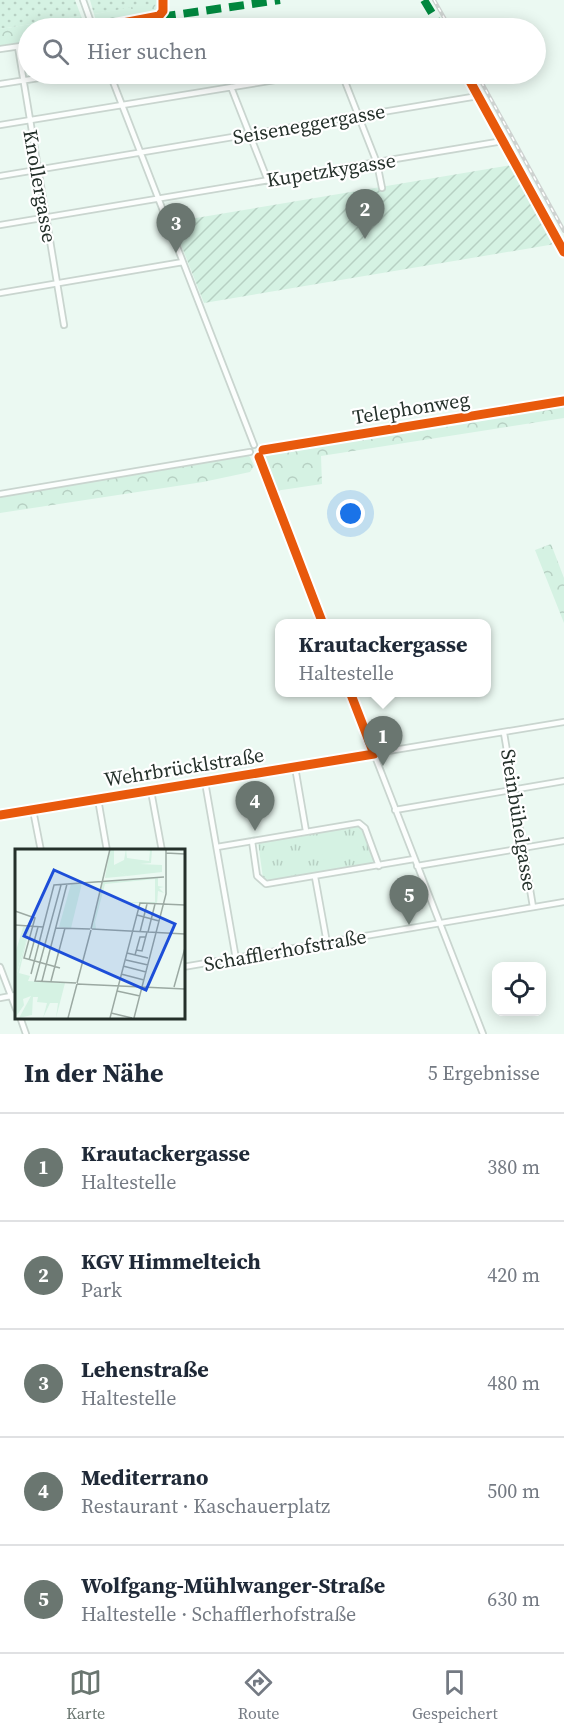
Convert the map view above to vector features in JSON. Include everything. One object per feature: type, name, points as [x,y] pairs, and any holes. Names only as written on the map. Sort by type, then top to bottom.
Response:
[{"type":"street","points":[[83,0],[89,18]]},
{"type":"street","points":[[0,49],[18,47]]},
{"type":"street","points":[[0,84],[18,81]]},
{"type":"street","name":"Knollergasse","points":[[24,84],[64,325]]},
{"type":"street","points":[[114,84],[254,445]]},
{"type":"street","points":[[0,125],[250,84]]},
{"type":"street","points":[[346,84],[376,162],[382,188]]},
{"type":"street","points":[[471,84],[564,252]]},
{"type":"street","points":[[231,87],[268,181]]},
{"type":"street","name":"Seiseneggergasse","points":[[0,176],[478,96]]},
{"type":"street","name":"Kupetzkygasse","points":[[0,225],[503,141]]},
{"type":"street","points":[[0,293],[183,262]]},
{"type":"street","name":"Telephonweg","points":[[263,450],[564,401]]},
{"type":"street","points":[[254,445],[261,446],[263,450],[259,457]]},
{"type":"street","points":[[250,452],[254,445]]},
{"type":"street","points":[[250,452],[254,457],[259,457]]},
{"type":"street","points":[[0,494],[250,452]]},
{"type":"street","points":[[259,457],[321,619]]},
{"type":"street","points":[[352,697],[483,1034]]},
{"type":"street","name":"Wehrbrücklstraße","points":[[0,816],[564,722]]},
{"type":"street","name":"Steinbühelgasse","points":[[504,733],[533,907]]},
{"type":"street","points":[[295,767],[306,831]]},
{"type":"street","points":[[395,810],[564,781]]},
{"type":"street","points":[[205,782],[236,958]]},
{"type":"street","points":[[151,791],[162,849]]},
{"type":"street","points":[[98,799],[107,849]]},
{"type":"street","points":[[33,810],[40,849]]},
{"type":"street","points":[[217,847],[354,823],[363,825],[379,866]]},
{"type":"street","points":[[252,841],[257,876],[266,884],[414,859]]},
{"type":"street","points":[[417,866],[564,841]]},
{"type":"street","points":[[315,877],[327,943]]},
{"type":"street","name":"Schafflerhofstraße","points":[[184,967],[564,902]]},
{"type":"street","points":[[0,967],[14,995],[0,998]]},
{"type":"street","points":[[21,1019],[26,1034]]},
{"type":"green space","points":[[0,0],[75,0],[81,16],[18,18],[18,26],[0,29]]},
{"type":"green space","points":[[90,0],[160,0],[159,9],[156,12],[155,4],[94,14]]},
{"type":"green space","points":[[155,3],[156,12],[152,15],[134,18],[95,18],[94,14]]},
{"type":"green space","points":[[18,26],[18,44],[0,47],[0,29]]},
{"type":"green space","points":[[512,165],[555,244],[204,303],[172,222]]},
{"type":"green space","points":[[564,403],[564,418],[321,456],[322,484],[275,491],[263,462],[266,453]]},
{"type":"green space","points":[[247,455],[254,466],[250,472],[203,482],[0,513],[0,497]]},
{"type":"green space","points":[[551,544],[564,578],[564,623],[535,550]]},
{"type":"green space","points":[[356,826],[363,828],[376,864],[270,881],[263,878],[258,842]]},
{"type":"green space","points":[[356,836],[359,855],[323,860],[320,842]]},
{"type":"railway","points":[[434,0],[444,18]]},
{"type":"railway","points":[[483,84],[564,231]]},
{"type":"marked path","points":[[161,14],[167,16],[280,0]]},
{"type":"marked path","points":[[424,0],[435,18]]},
{"type":"cycle path","points":[[149,18],[159,16],[163,11],[163,0]]},
{"type":"cycle path","points":[[472,84],[564,252]]},
{"type":"cycle path","points":[[263,450],[564,401]]},
{"type":"cycle path","points":[[259,457],[321,619]]},
{"type":"cycle path","points":[[0,815],[374,754],[352,697]]},
{"type":"place","name":"KGV Himmelteich","points":[[365,239]]},
{"type":"place","name":"Lehenstraße","points":[[176,253]]},
{"type":"place","name":"Krautackergasse","points":[[383,766]]},
{"type":"place","name":"Mediterrano","points":[[255,831]]},
{"type":"place","name":"Wolfgang-Mühlwanger-Straße","points":[[409,925]]}]
